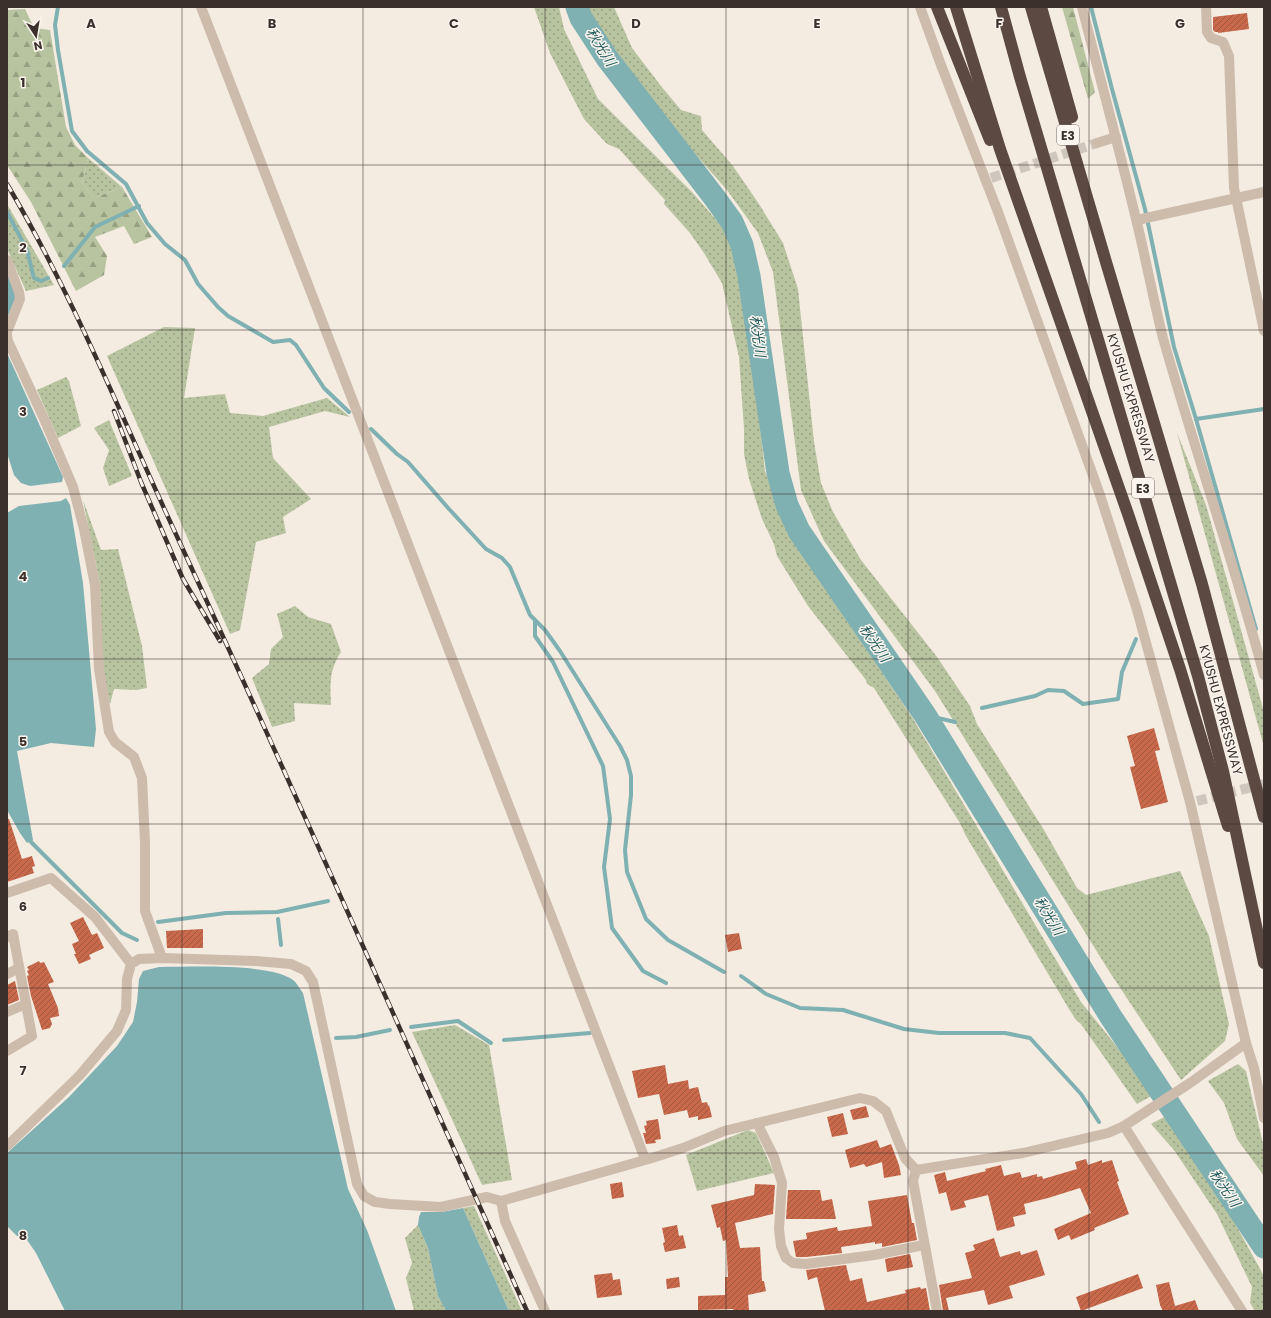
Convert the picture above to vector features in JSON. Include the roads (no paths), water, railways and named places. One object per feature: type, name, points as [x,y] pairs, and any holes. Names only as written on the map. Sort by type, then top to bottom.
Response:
[{"type":"highway","points":[[937,7],[1046,281]]},
{"type":"highway","points":[[956,7],[1000,149],[1126,507],[1177,662],[1251,902]]},
{"type":"highway","points":[[996,7],[1020,77]]},
{"type":"highway","name":"KYUSHU EXPRESSWAY","points":[[1001,7],[1020,77],[1198,676],[1223,771],[1264,963]]},
{"type":"highway","name":"KYUSHU EXPRESSWAY","points":[[1031,7],[1202,584],[1264,817]]},
{"type":"highway","points":[[1041,7],[1085,167],[1106,262]]},
{"type":"street","points":[[201,7],[645,1159]]},
{"type":"street","points":[[920,7],[941,65],[988,179],[998,212],[1100,494],[1137,610],[1194,802],[1246,1043],[1254,1068],[1264,1118]]},
{"type":"street","points":[[1082,7],[1116,137],[1163,336],[1190,431],[1252,628],[1264,675]]},
{"type":"street","points":[[1206,7],[1207,32],[1211,38],[1223,42],[1229,56],[1234,188],[1264,331]]},
{"type":"street","points":[[1097,143],[1116,137]]},
{"type":"street","points":[[1136,220],[1264,192]]},
{"type":"street","points":[[7,260],[19,292],[20,299],[7,332]]},
{"type":"street","points":[[7,335],[8,341],[45,421],[73,487],[84,529],[95,585],[98,669],[109,732],[114,742],[134,757],[142,778],[145,843],[145,911],[162,958]]},
{"type":"street","points":[[7,893],[51,878],[95,917],[131,964]]},
{"type":"street","points":[[7,937],[13,934],[32,1036],[7,1051]]},
{"type":"street","points":[[7,1146],[80,1075],[117,1031],[126,1010],[126,979],[131,964],[140,959],[162,958],[256,961],[291,964],[306,972],[313,982],[357,1184],[364,1196],[375,1202],[441,1207],[487,1197],[501,1201],[683,1148],[724,1132],[860,1098],[873,1101],[886,1111],[905,1158],[916,1170]]},
{"type":"street","points":[[7,974],[19,968]]},
{"type":"street","points":[[7,1012],[26,1004]]},
{"type":"street","points":[[916,1170],[1023,1153],[1108,1133],[1124,1126],[1190,1083],[1246,1043]]},
{"type":"street","points":[[757,1123],[774,1157],[782,1183],[780,1229],[781,1246],[786,1258],[793,1263],[806,1264],[874,1255],[924,1245]]},
{"type":"street","points":[[1124,1126],[1242,1311]]},
{"type":"street","points":[[916,1170],[913,1181],[937,1311]]},
{"type":"street","points":[[501,1201],[505,1221],[545,1311]]},
{"type":"water","points":[[7,272],[16,297],[7,318]]},
{"type":"water","points":[[7,353],[63,477],[62,482],[30,486],[21,483],[14,475],[7,453]]},
{"type":"water","points":[[66,498],[70,505],[83,583],[96,729],[94,747],[51,743],[17,751],[33,840],[27,843],[7,810],[7,513],[19,506],[61,501]]},
{"type":"water","points":[[159,967],[229,967],[267,971],[293,980],[303,993],[348,1189],[367,1230],[396,1311],[65,1311],[36,1253],[25,1237],[17,1236],[7,1226],[7,1153],[69,1097],[117,1046],[133,1022],[139,979],[143,971]]},
{"type":"water","points":[[463,1208],[509,1311],[446,1311],[438,1296],[428,1248],[418,1225],[419,1217],[421,1212],[442,1212]]},
{"type":"waterway","points":[[58,7],[55,25],[72,131],[87,151],[126,184],[147,223],[165,244],[185,260],[198,284],[218,307],[228,316],[273,342],[290,340],[296,345],[324,388],[349,412]]},
{"type":"waterway","name":"秋光川","points":[[577,7],[581,18],[607,58],[732,222],[742,245],[749,276],[778,473],[787,505],[799,531],[925,715],[1111,1017],[1264,1247]]},
{"type":"waterway","points":[[1091,7],[1145,209],[1174,347],[1256,629]]},
{"type":"waterway","points":[[64,266],[95,227],[139,206]]},
{"type":"waterway","points":[[7,212],[27,250],[34,278],[41,281],[48,278]]},
{"type":"waterway","points":[[1196,419],[1264,409]]},
{"type":"waterway","points":[[371,429],[397,454],[408,462],[486,549],[502,558],[510,567],[530,615],[545,630],[560,651],[620,746],[627,760],[631,776],[631,795],[625,850],[627,872],[646,919],[668,940],[724,972]]},
{"type":"waterway","points":[[535,621],[535,636],[553,662],[603,766],[610,819],[604,867],[612,928],[643,971],[666,983]]},
{"type":"waterway","points":[[982,708],[1035,696],[1048,690],[1064,691],[1083,704],[1118,699],[1122,672],[1136,639]]},
{"type":"waterway","points":[[925,715],[955,722]]},
{"type":"waterway","points":[[29,836],[31,842],[122,933],[137,940]]},
{"type":"waterway","points":[[158,922],[226,913],[277,912],[328,901]]},
{"type":"waterway","points":[[278,919],[281,945]]},
{"type":"waterway","points":[[741,976],[766,994],[800,1008],[843,1010],[904,1029],[939,1033],[1005,1033],[1030,1038],[1081,1094],[1099,1122]]},
{"type":"waterway","points":[[411,1027],[458,1021],[491,1043]]},
{"type":"waterway","points":[[336,1038],[356,1037],[390,1030]]},
{"type":"waterway","points":[[504,1040],[590,1033]]},
{"type":"tunnel","points":[[991,178],[1097,143]]},
{"type":"tunnel","points":[[1197,801],[1264,784]]},
{"type":"railway","points":[[7,184],[32,228],[77,316],[527,1311]]},
{"type":"railway","points":[[114,411],[141,482],[183,579],[220,641]]}]
